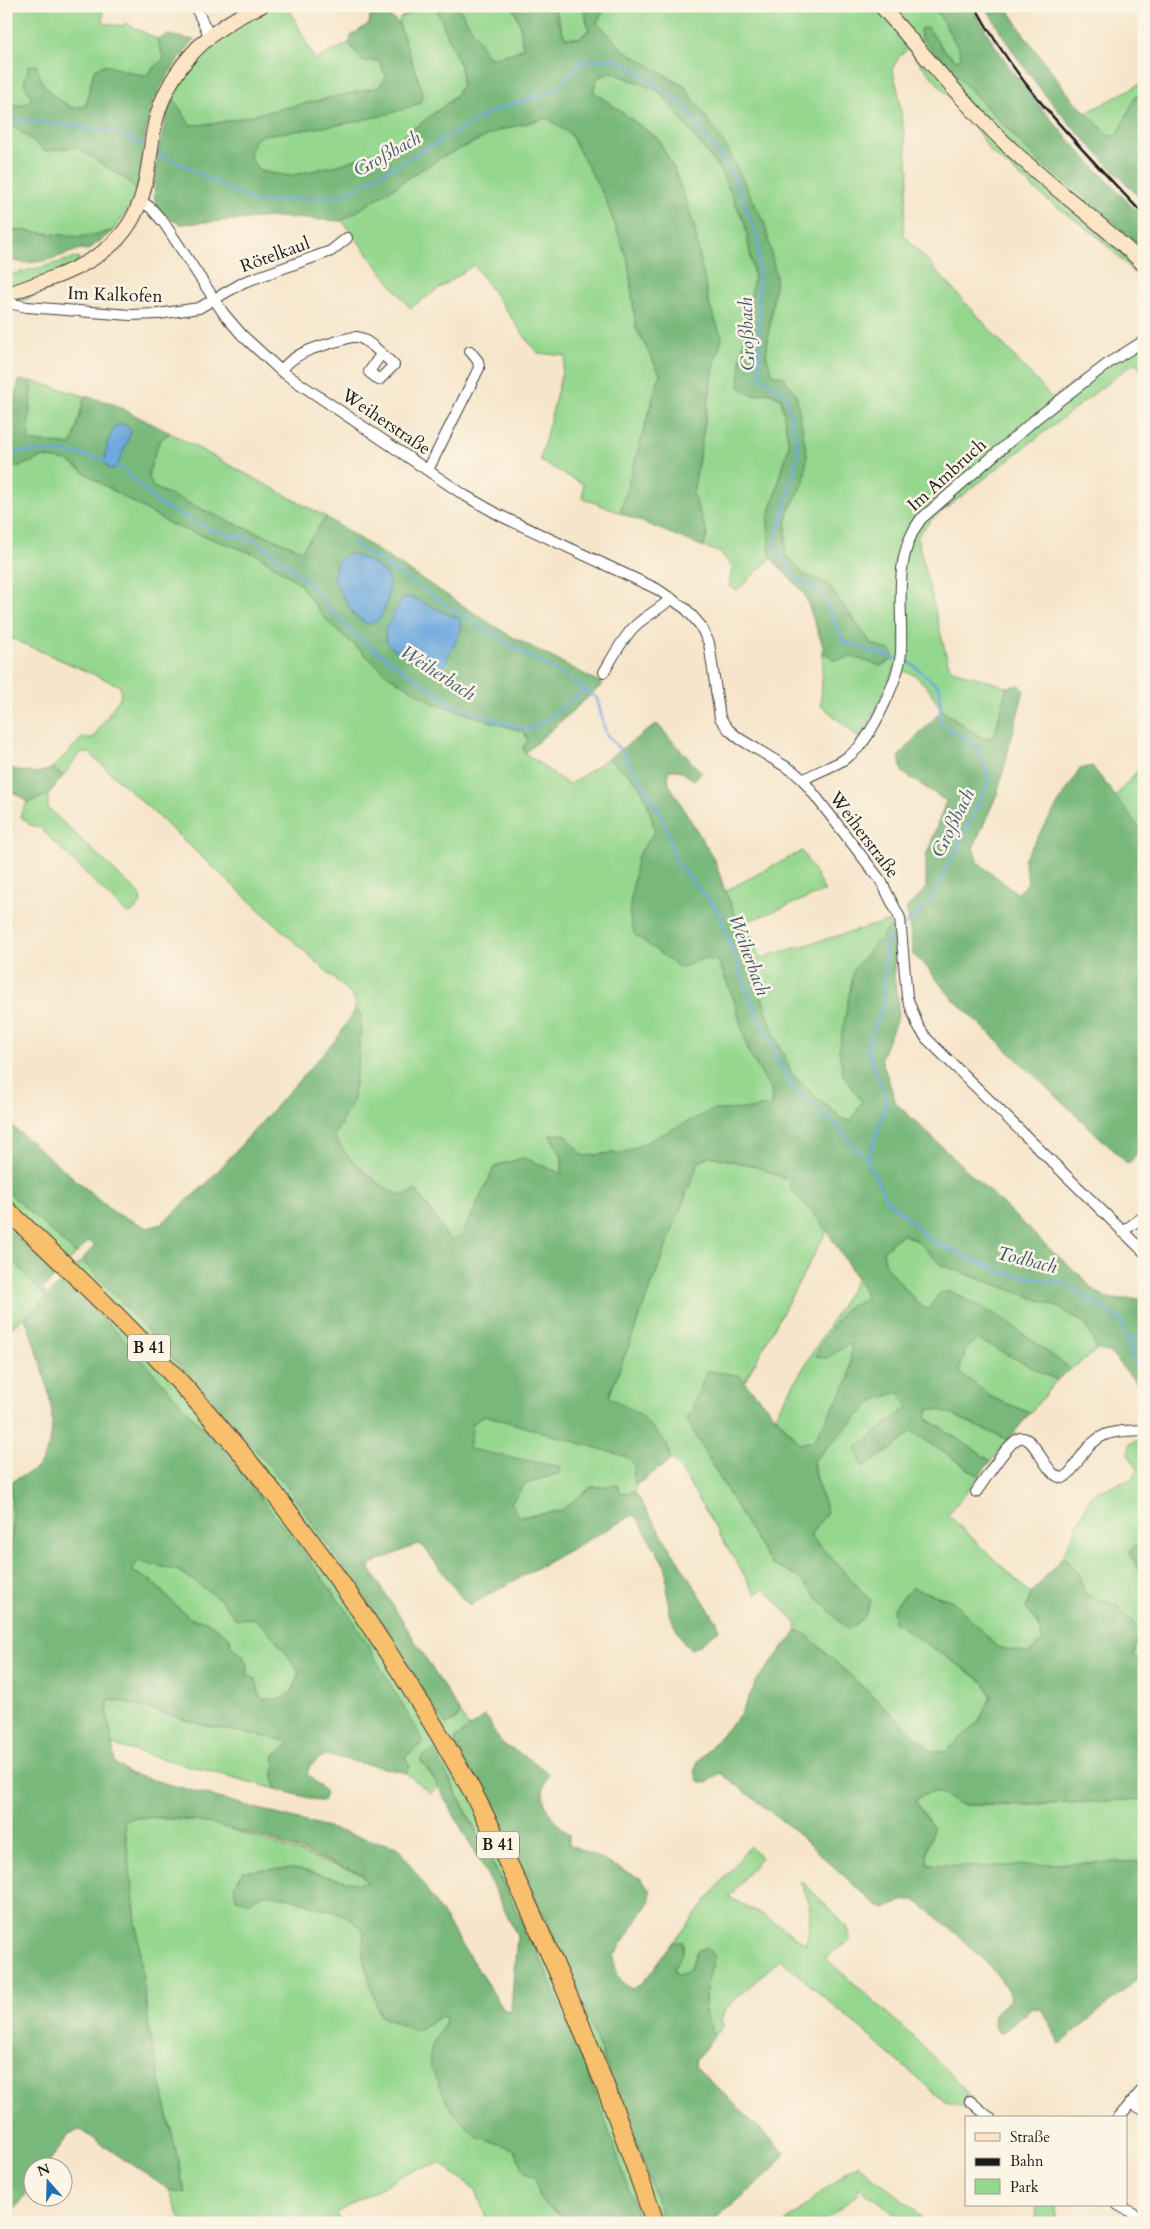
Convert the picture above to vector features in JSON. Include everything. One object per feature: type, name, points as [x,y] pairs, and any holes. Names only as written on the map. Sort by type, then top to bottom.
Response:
[{"type":"highway","name":"B 41","points":[[6,1209],[141,1339],[213,1419],[320,1554],[370,1626],[471,1791],[518,1885],[564,1983],[606,2084],[655,2223]]},
{"type":"main road","points":[[10,299],[93,258],[110,246],[123,232],[141,201],[150,168],[154,133],[161,103],[170,85],[183,64],[209,36],[234,19],[261,6]]},
{"type":"main road","points":[[881,6],[1002,141],[1032,169],[1101,224],[1144,265]]},
{"type":"street","points":[[196,6],[209,36]]},
{"type":"street","name":"Weiherstraße","points":[[141,201],[151,208],[164,223],[214,301],[242,335],[281,371],[464,495],[501,516],[657,589],[695,618],[709,643],[720,718],[729,730],[740,739],[793,771],[803,780],[881,881],[900,918],[907,997],[918,1026],[943,1058],[1144,1252]]},
{"type":"street","name":"Rötelkaul","points":[[214,301],[258,277],[331,251],[347,238]]},
{"type":"street","name":"Im Kalkofen","points":[[10,299],[27,307],[130,315],[187,311],[214,301]]},
{"type":"street","points":[[281,371],[297,356],[355,337],[368,343],[381,354]]},
{"type":"street","name":"Im Ambruch","points":[[803,780],[814,773],[839,764],[858,748],[870,734],[900,662],[899,604],[901,577],[908,541],[913,529],[921,519],[1038,417],[1110,362],[1144,341]]},
{"type":"street","points":[[428,470],[479,368],[478,361],[470,352]]},
{"type":"street","points":[[604,672],[620,644],[634,627],[671,598]]},
{"type":"street","points":[[1122,1232],[1144,1216]]},
{"type":"street","points":[[976,1492],[1007,1450],[1016,1440],[1021,1438],[1026,1439],[1031,1444],[1055,1476],[1063,1478],[1071,1471],[1088,1446],[1106,1433],[1144,1430]]},
{"type":"street","points":[[1120,2116],[1144,2088]]},
{"type":"street","points":[[970,2101],[988,2116]]},
{"type":"street","points":[[1130,2103],[1144,2110]]},
{"type":"street","points":[[1120,2206],[1144,2219]]},
{"type":"green space","points":[[6,6],[103,6],[103,23],[123,26],[125,23],[157,39],[164,59],[145,76],[104,65],[94,70],[86,106],[72,108],[54,97],[39,80],[34,94],[29,101],[21,105],[6,106]]},
{"type":"green space","points":[[279,6],[288,6],[315,60],[349,43],[362,61],[379,61],[386,76],[379,87],[213,124],[190,125],[172,96],[193,63],[220,35],[241,23]]},
{"type":"green space","points":[[381,6],[399,24],[423,93],[420,103],[363,120],[263,135],[254,140],[250,157],[259,171],[289,176],[338,165],[387,149],[454,98],[462,85],[461,68],[437,10],[446,6],[458,6],[489,58],[513,53],[523,48],[520,25],[513,6],[554,6],[565,38],[580,38],[589,30],[583,6],[607,6],[597,22],[622,49],[685,87],[727,148],[765,224],[776,276],[766,355],[773,375],[784,377],[796,394],[807,455],[804,482],[787,514],[785,553],[803,574],[827,584],[872,644],[891,651],[894,659],[880,666],[854,657],[835,660],[823,652],[823,646],[804,593],[771,558],[768,520],[789,446],[781,398],[769,392],[752,395],[739,387],[741,359],[754,276],[745,224],[719,168],[659,91],[612,72],[597,78],[593,91],[658,139],[674,169],[693,222],[709,304],[722,338],[714,366],[693,494],[707,533],[704,547],[620,513],[660,374],[636,328],[628,261],[605,198],[570,134],[547,118],[500,130],[438,159],[342,221],[273,217],[182,224],[168,218],[159,210],[155,198],[156,169],[165,120],[172,96],[190,125],[213,124],[379,87],[386,76],[379,61],[362,61],[349,43],[352,35],[369,24],[371,11]]},
{"type":"green space","points":[[424,6],[433,6],[437,10],[461,68],[462,85],[454,98],[387,149],[338,165],[289,176],[259,171],[250,157],[254,140],[263,135],[343,124],[423,93],[399,24],[400,18]]},
{"type":"green space","points":[[458,6],[513,6],[520,25],[523,48],[513,53],[488,58]]},
{"type":"green space","points":[[554,6],[583,6],[589,30],[580,38],[565,38]]},
{"type":"green space","points":[[607,6],[934,6],[960,51],[961,58],[956,60],[944,50],[927,27],[986,107],[1037,160],[1094,204],[1144,248],[1144,284],[1097,236],[1045,198],[990,151],[975,127],[908,49],[899,57],[892,69],[898,91],[909,171],[903,234],[1052,398],[1144,334],[1144,378],[1137,363],[1131,365],[932,519],[917,537],[948,663],[952,670],[1007,687],[994,737],[982,738],[942,710],[928,688],[915,675],[895,668],[862,738],[859,738],[821,705],[823,652],[835,659],[854,657],[880,666],[894,659],[891,651],[872,644],[827,584],[803,574],[785,553],[787,514],[804,482],[807,455],[766,355],[776,276],[685,87],[622,49],[597,22]]},
{"type":"green space","points":[[934,6],[972,6],[1008,65],[1050,119],[1144,219],[1144,248],[1094,204],[1037,160],[921,38],[920,29],[927,27],[944,50],[955,60],[961,58],[960,51]]},
{"type":"green space","points":[[986,6],[1006,6],[1027,39],[1072,99],[1110,136],[1117,136],[1136,96],[1144,91],[1144,202],[1058,110],[1019,60]]},
{"type":"green space","points":[[168,35],[194,40],[165,79],[152,106],[145,134],[140,183],[136,190],[127,180],[76,147],[45,151],[23,133],[6,123],[6,106],[24,105],[32,99],[24,83],[29,66],[37,65],[41,80],[59,100],[72,108],[86,106],[94,70],[104,65],[145,76],[164,59],[157,39]]},
{"type":"green space","points":[[612,72],[659,91],[719,168],[745,224],[754,276],[741,359],[752,395],[769,392],[781,398],[789,446],[768,520],[771,558],[737,590],[729,587],[732,567],[721,553],[704,547],[707,533],[693,494],[714,366],[722,338],[709,304],[693,222],[674,169],[658,139],[593,91],[597,78]]},
{"type":"green space","points":[[1144,82],[1144,91],[1136,96],[1117,137],[1110,136],[1086,113]]},
{"type":"green space","points":[[547,118],[570,134],[605,198],[628,261],[636,328],[660,374],[620,513],[583,498],[583,484],[540,461],[566,356],[538,353],[474,265],[410,308],[342,221],[438,159],[500,130]]},
{"type":"green space","points":[[6,123],[23,133],[45,151],[76,147],[127,180],[136,190],[136,199],[113,231],[80,237],[6,229]]},
{"type":"green space","points":[[6,229],[80,237],[113,231],[88,250],[81,249],[44,261],[24,263],[6,257]]},
{"type":"green space","points":[[79,257],[75,275],[6,309],[6,276]]},
{"type":"green space","points":[[19,380],[32,381],[28,441],[72,445],[85,396],[111,403],[170,433],[159,441],[148,475],[153,487],[230,522],[302,550],[326,517],[507,634],[603,684],[525,753],[523,747],[528,741],[524,732],[433,703],[389,676],[326,620],[299,583],[258,555],[172,525],[102,484],[68,461],[44,457],[17,467],[6,465],[6,432]]},
{"type":"green space","points":[[32,381],[85,396],[72,445],[27,441]]},
{"type":"green space","points":[[170,433],[326,517],[302,550],[230,522],[153,487],[148,475],[159,441]]},
{"type":"green space","points":[[44,457],[68,461],[102,484],[172,525],[258,555],[299,583],[326,620],[433,703],[524,732],[528,741],[523,747],[525,753],[569,785],[607,759],[628,774],[641,789],[645,797],[655,831],[637,857],[703,959],[718,961],[734,1000],[749,1053],[772,1091],[771,1105],[669,1133],[626,1152],[583,1156],[565,1134],[550,1135],[562,1156],[562,1175],[524,1158],[495,1166],[463,1234],[450,1241],[428,1207],[385,1189],[344,1153],[334,1136],[352,1103],[359,1056],[361,1013],[355,1010],[355,1002],[352,995],[89,753],[80,753],[63,776],[52,768],[82,738],[93,738],[121,696],[120,686],[6,636],[6,465],[17,467]]},
{"type":"green space","points":[[1020,685],[1024,690],[997,794],[973,848],[978,863],[1017,893],[1028,882],[1024,859],[1080,769],[1092,766],[1144,834],[1144,1146],[1128,1164],[952,998],[923,963],[913,955],[906,908],[926,889],[926,856],[946,801],[902,772],[899,756],[942,710],[982,738],[994,737],[1007,687]]},
{"type":"green space","points":[[657,724],[701,772],[694,780],[679,770],[668,770],[669,784],[715,861],[737,918],[773,1032],[793,1076],[842,1119],[851,1121],[862,1102],[843,1075],[839,1049],[854,969],[890,927],[895,934],[894,977],[898,1001],[898,1016],[881,1058],[896,1103],[1054,1253],[1083,1278],[1092,1289],[1109,1299],[1144,1299],[1144,1360],[1142,1362],[1144,1366],[1144,1391],[1109,1352],[1097,1350],[1086,1324],[1056,1306],[941,1265],[916,1240],[901,1234],[883,1251],[886,1266],[921,1307],[929,1309],[938,1294],[950,1291],[1000,1317],[1071,1369],[1057,1380],[977,1339],[966,1349],[959,1372],[993,1398],[1030,1413],[1008,1440],[944,1411],[929,1409],[926,1418],[991,1461],[979,1476],[912,1431],[893,1448],[863,1467],[856,1448],[908,1407],[899,1392],[875,1400],[813,1461],[815,1476],[827,1512],[810,1535],[871,1601],[864,1618],[848,1630],[796,1575],[771,1564],[687,1420],[707,1371],[738,1375],[800,1444],[814,1440],[850,1378],[851,1343],[827,1358],[816,1356],[821,1343],[845,1309],[866,1298],[864,1290],[822,1223],[790,1188],[791,1181],[755,1166],[709,1156],[698,1163],[609,1397],[640,1415],[667,1444],[671,1460],[636,1485],[633,1477],[635,1465],[627,1457],[485,1415],[473,1423],[469,1449],[561,1467],[560,1473],[525,1484],[511,1503],[519,1517],[561,1511],[591,1487],[617,1485],[621,1493],[635,1492],[718,1624],[719,1630],[700,1645],[691,1649],[685,1645],[669,1614],[666,1568],[638,1519],[633,1515],[470,1605],[464,1601],[423,1546],[418,1544],[371,1564],[370,1569],[460,1713],[455,1721],[446,1725],[432,1707],[368,1602],[285,1484],[231,1421],[82,1260],[94,1246],[89,1241],[76,1254],[6,1190],[6,1121],[115,1213],[148,1228],[161,1224],[207,1183],[338,1037],[355,1010],[361,1013],[359,1056],[352,1103],[334,1136],[355,1164],[383,1186],[403,1196],[416,1190],[450,1241],[463,1234],[495,1166],[524,1158],[562,1174],[562,1156],[550,1135],[565,1134],[583,1156],[626,1152],[712,1110],[751,1109],[771,1105],[772,1091],[749,1053],[734,1000],[718,961],[703,959],[680,968],[634,934],[629,913],[637,857],[655,831],[641,789],[628,774],[607,759]]},
{"type":"green space","points":[[1144,763],[1144,834],[1115,797]]},
{"type":"green space","points":[[6,766],[29,772],[41,772],[52,768],[63,776],[48,795],[27,803],[22,797],[6,789]]},
{"type":"green space","points":[[48,795],[48,808],[140,895],[141,903],[132,913],[126,913],[39,827],[30,825],[20,816],[27,803]]},
{"type":"green space","points":[[802,851],[825,891],[746,922],[760,958],[886,922],[891,923],[843,1075],[862,1102],[851,1121],[842,1119],[793,1076],[773,1032],[737,918],[725,891]]},
{"type":"green space","points":[[709,1156],[755,1166],[792,1181],[827,1231],[745,1381],[738,1375],[707,1371],[687,1420],[771,1564],[796,1575],[848,1630],[871,1601],[810,1535],[827,1512],[815,1476],[813,1461],[875,1400],[899,1391],[909,1407],[856,1448],[863,1467],[893,1448],[912,1431],[979,1476],[948,1515],[1031,1594],[1026,1609],[1037,1621],[1043,1641],[1028,1654],[997,1647],[953,1601],[912,1588],[893,1608],[895,1622],[985,1683],[991,1697],[978,1723],[945,1752],[933,1752],[803,1632],[796,1632],[797,1624],[764,1588],[756,1595],[676,1462],[671,1460],[667,1444],[609,1397],[698,1163]]},
{"type":"green space","points":[[6,1190],[76,1254],[57,1274],[6,1228]]},
{"type":"green space","points":[[6,1228],[57,1274],[42,1290],[48,1295],[63,1280],[113,1328],[226,1454],[353,1620],[424,1742],[405,1757],[410,1767],[406,1773],[325,1755],[310,1765],[307,1774],[326,1792],[323,1802],[276,1789],[274,1780],[275,1755],[287,1747],[288,1741],[203,1725],[125,1702],[109,1700],[107,1710],[115,1763],[131,1774],[397,1847],[412,1867],[504,2010],[511,2010],[517,1936],[490,1880],[434,1779],[421,1761],[421,1758],[434,1750],[537,1951],[597,2097],[640,2223],[579,2223],[546,2206],[539,2196],[536,2179],[525,2172],[514,2149],[476,2136],[452,2112],[429,2063],[432,2045],[446,2022],[445,2017],[441,2016],[416,2031],[380,2016],[363,1958],[364,1931],[347,1916],[290,1898],[263,1894],[248,1902],[236,1899],[234,1885],[244,1871],[293,1868],[358,1884],[367,1882],[362,1874],[244,1832],[180,1819],[150,1817],[124,1820],[149,2030],[185,2193],[169,2190],[81,2130],[69,2134],[53,2156],[22,2156],[22,2200],[6,2223],[6,1550],[10,1550],[13,1529],[11,1482],[30,1472],[40,1464],[48,1448],[52,1430],[48,1391],[25,1317],[46,1298],[6,1252]],"holes":[[[138,1561],[179,1571],[220,1599],[236,1619],[255,1618],[277,1641],[299,1671],[292,1691],[288,1695],[279,1699],[263,1699],[260,1696],[256,1680],[247,1674],[245,1661],[238,1651],[230,1645],[230,1638],[206,1621],[191,1619],[153,1582],[132,1571]]]},
{"type":"green space","points":[[902,1234],[916,1240],[941,1265],[1056,1306],[1086,1324],[1097,1350],[1071,1369],[1057,1360],[921,1307],[886,1266],[883,1251]]},
{"type":"green space","points":[[6,1252],[46,1298],[6,1333]]},
{"type":"green space","points":[[82,1260],[231,1421],[285,1484],[368,1602],[432,1707],[446,1724],[455,1721],[460,1713],[469,1728],[456,1738],[455,1745],[505,1836],[563,1961],[623,2107],[664,2223],[640,2223],[597,2097],[537,1951],[450,1779],[421,1761],[439,1786],[430,1793],[406,1773],[410,1767],[405,1757],[424,1742],[353,1620],[226,1454],[113,1328],[63,1280]]},
{"type":"green space","points":[[857,1279],[864,1290],[866,1298],[845,1309],[827,1358],[851,1342],[850,1378],[814,1440],[801,1444],[775,1415]]},
{"type":"green space","points":[[977,1339],[1057,1380],[1030,1413],[993,1398],[958,1372],[966,1350]]},
{"type":"green space","points":[[929,1409],[944,1411],[1008,1440],[991,1461],[926,1418]]},
{"type":"green space","points":[[485,1415],[627,1457],[636,1465],[635,1492],[621,1493],[591,1487],[561,1511],[519,1517],[510,1503],[525,1484],[559,1473],[469,1449],[473,1423]]},
{"type":"green space","points":[[1144,1439],[1144,1546],[1134,1545],[1129,1553],[1144,1580],[1144,1666],[1134,1654],[1117,1606],[1085,1594],[1078,1574],[1063,1556],[1091,1494],[1131,1479],[1138,1470],[1128,1454],[1130,1443]]},
{"type":"green space","points":[[6,1458],[12,1504],[10,1550],[6,1550]]},
{"type":"green space","points":[[1134,1545],[1144,1546],[1144,1580],[1129,1553]]},
{"type":"green space","points":[[1063,1556],[1078,1574],[1085,1594],[1117,1606],[1140,1630],[1134,1654],[1144,1666],[1144,1799],[967,1805],[960,1804],[938,1792],[932,1792],[924,1794],[915,1800],[933,1828],[927,1853],[928,1864],[974,1867],[1144,1861],[1144,1973],[1060,2044],[1041,2009],[1032,2008],[1001,2034],[995,2029],[993,2014],[1011,1999],[1005,1987],[984,1960],[915,1900],[901,1901],[886,1909],[877,1906],[791,1828],[730,1780],[720,1773],[707,1783],[698,1781],[694,1770],[699,1760],[741,1713],[758,1679],[796,1632],[803,1632],[933,1752],[945,1752],[978,1723],[991,1696],[985,1683],[894,1622],[893,1608],[912,1588],[953,1601],[997,1647],[1029,1654],[1043,1641],[1037,1621],[1026,1609],[1031,1594]]},
{"type":"green space","points":[[138,1561],[179,1571],[220,1599],[236,1619],[255,1618],[277,1641],[299,1671],[289,1695],[279,1699],[263,1699],[260,1696],[256,1680],[247,1674],[244,1657],[230,1645],[230,1638],[206,1621],[191,1619],[153,1582],[131,1571]]},
{"type":"green space","points":[[109,1700],[125,1702],[203,1725],[289,1741],[287,1746],[275,1755],[274,1780],[276,1789],[112,1745],[107,1710]]},
{"type":"green space","points":[[485,1716],[500,1741],[533,1761],[548,1774],[543,1792],[546,1807],[555,1820],[569,1834],[569,1844],[642,1879],[650,1890],[650,1900],[614,1956],[615,1966],[624,1984],[632,1989],[642,1984],[673,1943],[683,1941],[683,1951],[674,1970],[678,1975],[688,1972],[698,1950],[707,1947],[714,1957],[706,1990],[704,2013],[715,2036],[696,2059],[695,2066],[785,2153],[771,2171],[712,2223],[664,2223],[623,2107],[563,1961],[505,1836],[455,1745],[456,1738]]},
{"type":"green space","points":[[927,1792],[943,1793],[962,1805],[1018,1806],[1144,1799],[1144,1861],[974,1867],[928,1864],[927,1853],[933,1828],[915,1800]]},
{"type":"green space","points":[[147,1817],[212,1823],[362,1874],[367,1882],[358,1884],[293,1868],[248,1902],[263,1894],[290,1898],[347,1916],[364,1931],[363,1958],[380,2016],[416,2031],[441,2016],[445,2017],[446,2021],[432,2045],[476,2136],[514,2148],[525,2172],[536,2179],[541,2197],[545,2203],[555,2212],[579,2223],[488,2223],[476,2190],[441,2163],[414,2169],[336,2213],[340,2223],[182,2223],[169,2190],[185,2192],[149,2030],[124,1819]]},
{"type":"green space","points":[[750,1846],[761,1857],[729,1897],[765,1916],[806,1944],[810,1912],[807,1897],[800,1883],[804,1883],[846,1926],[850,1940],[825,1958],[901,2026],[974,2099],[965,2107],[945,2102],[780,1959],[725,2009],[721,2020],[723,2026],[715,2036],[704,2013],[706,1989],[714,1957],[698,1950],[688,1972],[678,1976],[674,1970],[683,1951],[683,1942],[673,1943]]},
{"type":"green space","points":[[858,2165],[915,2210],[921,2218],[918,2223],[908,2223],[858,2187],[858,2193],[822,2223],[785,2223],[845,2172]]},
{"type":"green space","points":[[1036,2206],[1056,2206],[1056,2223],[1037,2223]]},
{"type":"water","points":[[122,424],[128,427],[131,432],[117,466],[114,469],[108,468],[105,458],[109,441],[116,426]]},
{"type":"water","points":[[347,553],[375,565],[387,576],[389,586],[386,605],[381,616],[374,622],[367,624],[354,615],[333,579],[336,564]]},
{"type":"water","points":[[410,597],[460,619],[461,630],[442,670],[433,670],[392,648],[387,642],[384,631],[402,599]]},
{"type":"waterway","name":"Großbach","points":[[156,152],[256,202],[343,195],[497,109],[556,91],[583,61],[618,59],[682,103],[733,174],[758,238],[760,377],[785,393],[799,451],[775,545],[795,577],[822,594],[844,642],[897,659]]},
{"type":"waterway","name":"Großbach","points":[[6,118],[114,131],[147,147]]},
{"type":"waterway","name":"Weiherbach","points":[[6,452],[71,453],[108,462]]},
{"type":"waterway","name":"Weiherbach","points":[[116,465],[121,467],[159,504],[212,530],[257,541],[294,570],[315,590],[342,623],[371,647],[458,708],[528,730],[550,717],[585,690],[597,698],[606,734],[624,754],[664,819],[676,862],[718,910],[754,1008],[790,1085],[836,1125],[868,1161],[886,1199],[933,1242],[1005,1273],[1066,1284],[1122,1322],[1135,1364],[1144,1378]]},
{"type":"waterway","points":[[353,544],[471,621],[585,689]]},
{"type":"waterway","name":"Großbach","points":[[902,661],[912,664],[940,688],[940,723],[977,747],[990,781],[930,902],[903,926]]},
{"type":"waterway","name":"Großbach","points":[[868,1161],[887,1101],[867,1047],[883,1007],[885,950],[888,940],[897,932]]},
{"type":"waterway","points":[[1128,1343],[1144,1333]]},
{"type":"railway","points":[[975,6],[1011,64],[1052,116],[1144,215]]},
{"type":"water label","name":"Todbach","points":[[1027,1260]]}]
